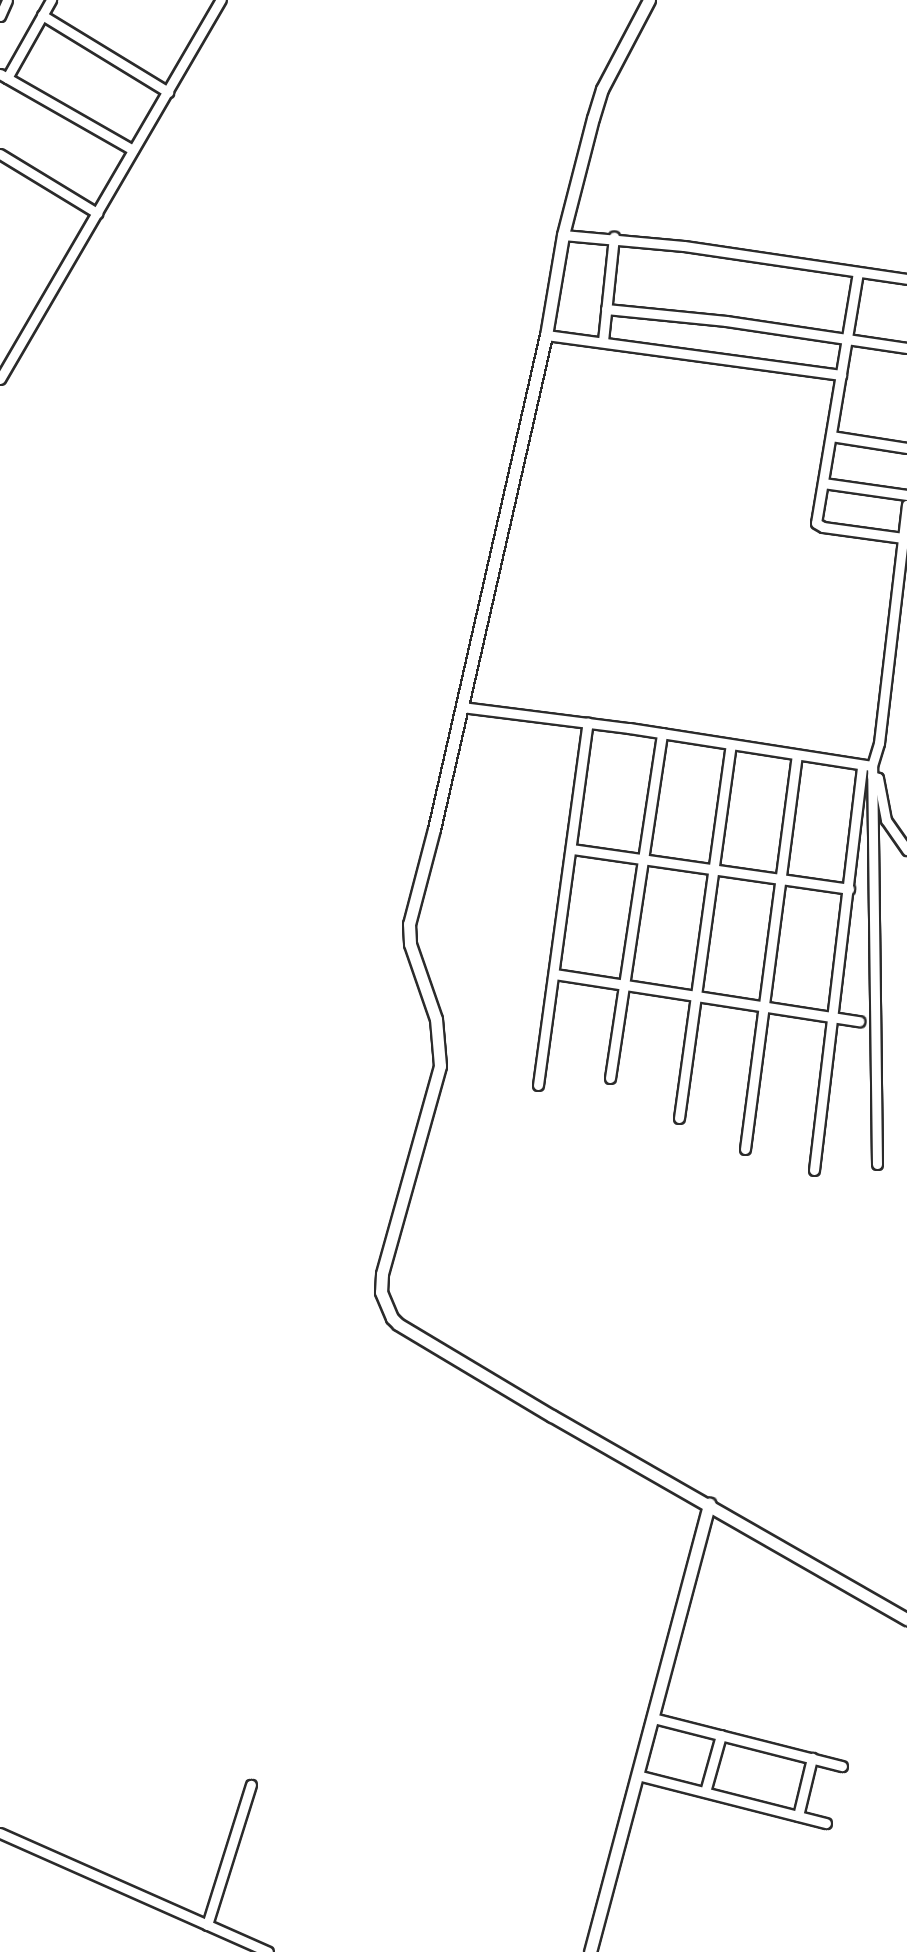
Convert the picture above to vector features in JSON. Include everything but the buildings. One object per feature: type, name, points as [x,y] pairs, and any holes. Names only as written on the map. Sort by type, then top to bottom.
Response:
[{"type":"street","points":[[0,16],[7,0]]},
{"type":"street","points":[[51,0],[3,78],[133,150]]},
{"type":"street","points":[[0,379],[221,0]]},
{"type":"street","points":[[649,0],[602,89],[563,235],[546,335],[408,933],[436,1019],[440,1066],[382,1274],[383,1300],[398,1324],[907,1619]]},
{"type":"street","points":[[42,15],[168,92]]},
{"type":"street","points":[[0,154],[97,213]]},
{"type":"street","points":[[563,235],[614,237],[907,279]]},
{"type":"street","points":[[603,341],[614,237]]},
{"type":"street","points":[[858,272],[816,523],[818,526],[903,538]]},
{"type":"street","points":[[606,309],[907,348]]},
{"type":"street","points":[[546,335],[841,375]]},
{"type":"street","points":[[831,436],[907,448]]},
{"type":"street","points":[[823,483],[907,495]]},
{"type":"street","points":[[814,1170],[849,889],[869,769],[879,743],[907,505]]},
{"type":"street","points":[[462,707],[662,733],[869,769],[880,784],[884,815],[907,850]]},
{"type":"street","points":[[538,1085],[588,722]]},
{"type":"street","points":[[610,1078],[662,733]]},
{"type":"street","points":[[679,1118],[731,745]]},
{"type":"street","points":[[745,1149],[783,880],[797,755]]},
{"type":"street","points":[[869,769],[877,1164]]},
{"type":"street","points":[[872,816],[884,815]]},
{"type":"street","points":[[572,849],[849,889]]},
{"type":"street","points":[[554,974],[859,1021]]},
{"type":"street","points":[[590,1952],[709,1504]]},
{"type":"street","points":[[653,1718],[842,1766]]},
{"type":"street","points":[[705,1792],[721,1735]]},
{"type":"street","points":[[798,1816],[812,1758]]},
{"type":"street","points":[[637,1775],[826,1823]]},
{"type":"street","points":[[207,1925],[251,1785]]},
{"type":"street","points":[[0,1833],[268,1952]]}]
